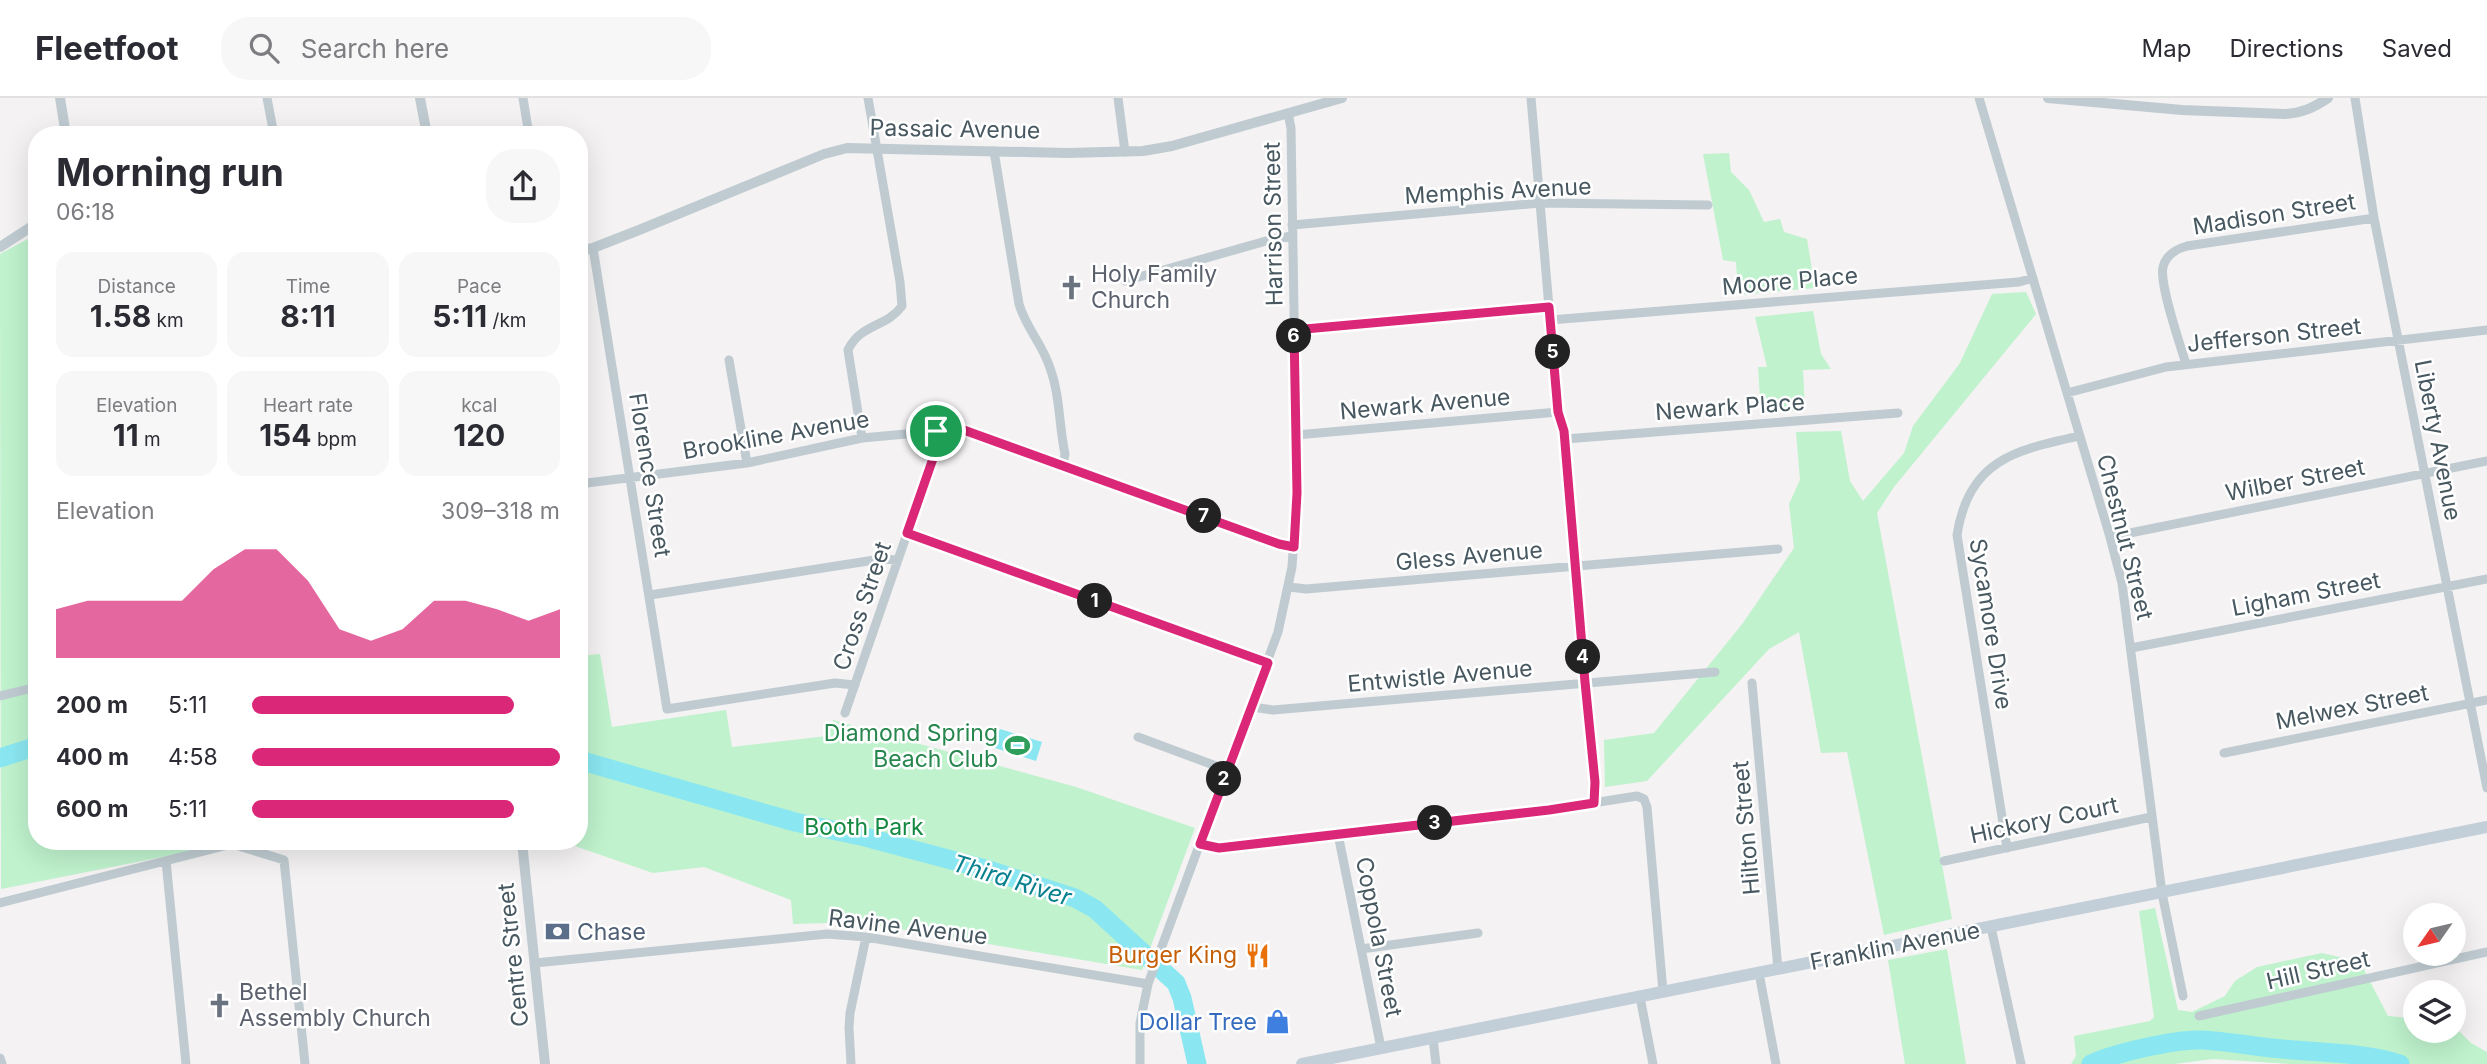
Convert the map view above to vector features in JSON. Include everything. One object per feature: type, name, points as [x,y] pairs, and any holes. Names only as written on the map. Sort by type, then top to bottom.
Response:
[{"type":"main road","name":"Franklin Avenue","points":[[1302,1064],[2487,827]]},
{"type":"street","points":[[60,98],[65,126]]},
{"type":"street","points":[[267,98],[272,126]]},
{"type":"street","points":[[420,98],[425,126]]},
{"type":"street","points":[[523,98],[528,126]]},
{"type":"street","points":[[862,438],[848,350],[854,337],[896,314],[902,306],[868,98]]},
{"type":"street","points":[[1118,98],[1125,152]]},
{"type":"street","name":"Passaic Avenue","points":[[588,249],[824,154],[848,148],[1125,152],[1172,146],[1342,98]]},
{"type":"street","points":[[1531,98],[1558,412],[1565,439],[1595,782],[1594,803]]},
{"type":"street","name":"Chestnut Street","points":[[1979,98],[2122,583],[2162,893],[2183,996]]},
{"type":"street","points":[[2048,98],[2182,110],[2298,114],[2313,109],[2328,98]]},
{"type":"street","name":"Liberty Avenue","points":[[2355,98],[2374,218],[2487,788]]},
{"type":"street","name":"Harrison Street","points":[[1140,1064],[1140,1023],[1149,981],[1268,663],[1289,587],[1297,510],[1291,128],[1287,114]]},
{"type":"street","points":[[994,151],[1022,313],[1054,378],[1065,454],[1063,465]]},
{"type":"street","name":"Memphis Avenue","points":[[1292,225],[1540,203],[1708,205]]},
{"type":"street","name":"Madison Street","points":[[2186,364],[2162,277],[2163,268],[2171,253],[2187,246],[2374,218]]},
{"type":"street","points":[[0,247],[28,229]]},
{"type":"street","points":[[1125,281],[1292,236]]},
{"type":"street","name":"Florence Street","points":[[593,248],[667,709],[835,683],[855,685]]},
{"type":"street","name":"Moore Place","points":[[1550,320],[2019,282],[2033,278]]},
{"type":"street","points":[[1294,330],[1549,307]]},
{"type":"street","name":"Jefferson Street","points":[[2067,393],[2166,366],[2487,330]]},
{"type":"street","points":[[729,360],[747,463]]},
{"type":"street","name":"Newark Avenue","points":[[1296,435],[1558,412]]},
{"type":"street","name":"Newark Place","points":[[1565,439],[1898,413]]},
{"type":"street","name":"Brookline Avenue","points":[[588,483],[747,463],[862,438],[967,430],[1279,544],[1294,547]]},
{"type":"street","name":"Cross Street","points":[[845,713],[936,450],[936,431]]},
{"type":"street","name":"Sycamore Drive","points":[[2007,848],[1956,535],[1965,504],[1975,485],[1998,463],[2025,448],[2080,436]]},
{"type":"street","name":"Wilber Street","points":[[2110,537],[2487,461]]},
{"type":"street","points":[[907,533],[1268,663]]},
{"type":"street","name":"Gless Avenue","points":[[1289,587],[1306,589],[1778,549]]},
{"type":"street","points":[[650,595],[881,559],[898,561]]},
{"type":"street","name":"Ligham Street","points":[[2131,648],[2487,579]]},
{"type":"street","name":"Entwistle Avenue","points":[[1252,707],[1273,710],[1715,672]]},
{"type":"street","name":"Hilton Street","points":[[1752,683],[1778,969]]},
{"type":"street","points":[[0,696],[28,689]]},
{"type":"street","name":"Melwex Street","points":[[2224,753],[2487,700]]},
{"type":"street","points":[[1138,737],[1227,770]]},
{"type":"street","points":[[1200,844],[1219,848],[1549,810],[1637,796],[1644,799],[1647,807],[1663,992]]},
{"type":"street","name":"Hickory Court","points":[[1944,861],[2151,817]]},
{"type":"street","name":"Coppola Street","points":[[1338,834],[1381,1048]]},
{"type":"street","points":[[0,903],[209,850]]},
{"type":"street","points":[[252,850],[284,860],[305,1064]]},
{"type":"street","name":"Centre Street","points":[[523,850],[545,1064]]},
{"type":"street","points":[[166,861],[186,1064]]},
{"type":"street","points":[[1991,927],[2021,1064]]},
{"type":"street","points":[[1361,949],[1478,933]]},
{"type":"street","name":"Ravine Avenue","points":[[535,963],[827,934],[866,937],[1149,981]]},
{"type":"street","points":[[852,1064],[850,1013],[866,937]]},
{"type":"street","name":"Hill Street","points":[[2199,1016],[2487,952]]},
{"type":"street","points":[[1759,973],[1776,1064]]},
{"type":"street","points":[[1640,997],[1653,1064]]},
{"type":"street","points":[[1433,1038],[1436,1064]]},
{"type":"street","points":[[0,1058],[2,1064]]},
{"type":"green space","points":[[1729,153],[1731,172],[1749,190],[1764,222],[1780,219],[1784,232],[1807,239],[1815,288],[1738,295],[1736,262],[1723,260],[1703,154]]},
{"type":"green space","points":[[28,239],[28,850],[198,850],[1,889],[0,254]]},
{"type":"green space","points":[[2026,292],[2036,314],[1894,487],[1877,513],[1952,919],[1884,935],[1847,752],[1821,753],[1799,632],[1769,649],[1647,781],[1605,787],[1604,740],[1654,733],[1743,623],[1794,548],[1789,504],[1800,480],[1796,432],[1841,431],[1850,481],[1863,501],[1904,453],[1913,426],[1960,363],[1992,294]]},
{"type":"green space","points":[[1813,311],[1821,354],[1831,369],[1803,370],[1805,410],[1761,414],[1758,367],[1767,367],[1755,317]]},
{"type":"green space","name":"Booth Park","points":[[600,654],[612,727],[726,710],[732,747],[827,736],[833,720],[1076,787],[1195,828],[1142,970],[858,922],[793,924],[791,900],[704,867],[653,873],[586,850],[588,655]]},
{"type":"green space","points":[[2155,908],[2178,1010],[2192,1012],[2225,996],[2235,981],[2257,967],[2322,953],[2360,962],[2388,1016],[2403,1017],[2403,1043],[2466,1043],[2466,1038],[2487,1052],[2487,1064],[2290,1064],[2213,1059],[2174,1064],[2071,1064],[2076,1056],[2074,1036],[2150,1021],[2154,1017],[2139,911]]},
{"type":"green space","points":[[1947,949],[1966,1064],[1905,1064],[1888,960]]},
{"type":"water","name":"Diamond Spring Beach Club","points":[[1000,729],[1042,742],[1036,761],[995,748]]},
{"type":"waterway","name":"Third River","points":[[0,758],[28,749]]},
{"type":"waterway","name":"Third River","points":[[588,763],[795,822],[865,837],[989,870],[1075,898],[1095,909],[1176,983],[1197,1064]]},
{"type":"waterway","name":"Third River","points":[[2091,1064],[2145,1048],[2201,1040],[2356,1055],[2400,1064]]},
{"type":"place","name":"Holy Family Church","points":[[1071,287]]},
{"type":"place","name":"Diamond Spring Beach Club","points":[[1018,746]]},
{"type":"place","name":"Chase","points":[[557,932]]},
{"type":"place","name":"Burger King","points":[[1257,955]]},
{"type":"place","name":"Bethel Assembly Church","points":[[219,1005]]},
{"type":"place","name":"Dollar Tree","points":[[1277,1022]]},
{"type":"route","points":[[1549,307],[1558,412],[1564,431],[1595,782],[1594,803],[1219,848],[1200,844],[1268,663],[907,533],[936,450],[936,431],[967,430],[1279,544],[1294,547],[1297,493],[1294,330],[1549,307]]}]
